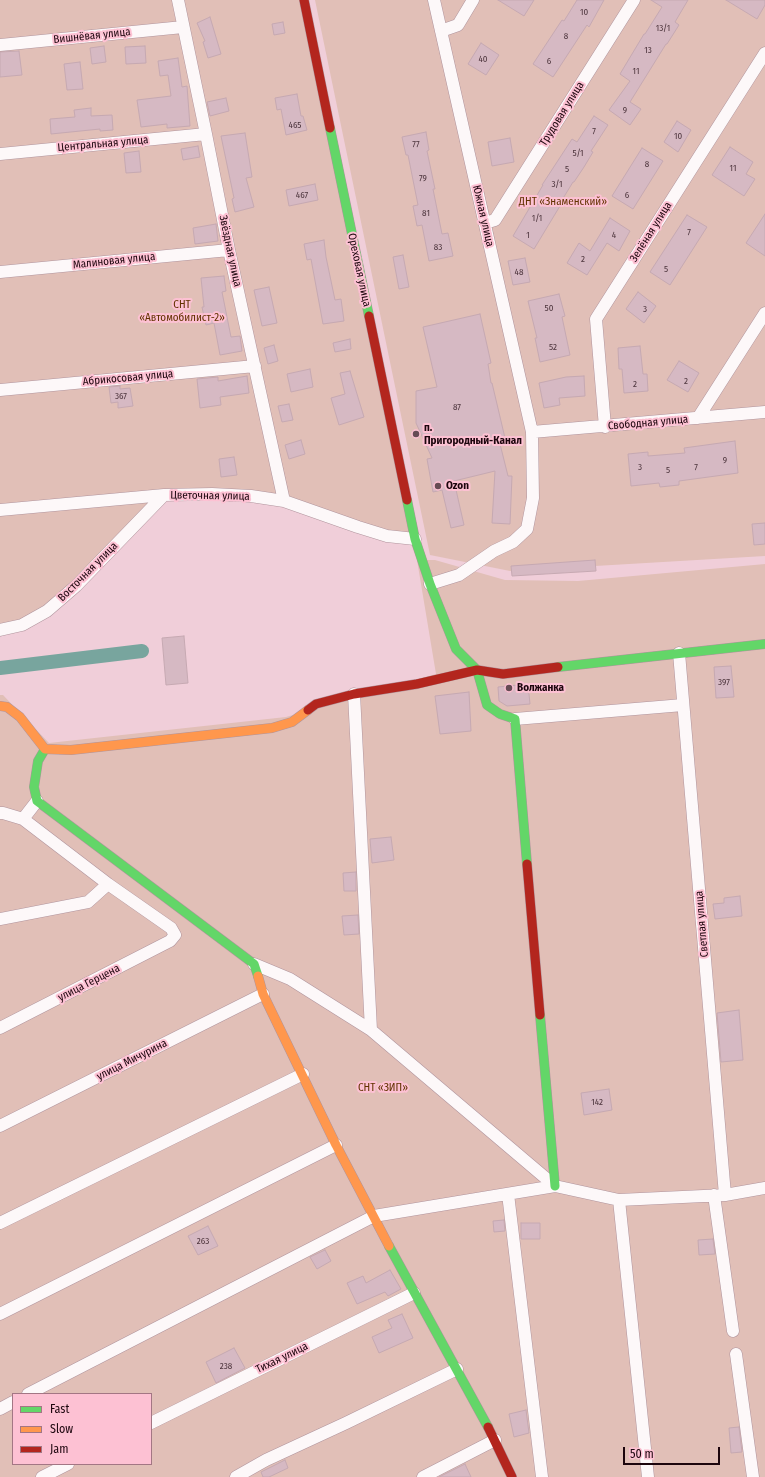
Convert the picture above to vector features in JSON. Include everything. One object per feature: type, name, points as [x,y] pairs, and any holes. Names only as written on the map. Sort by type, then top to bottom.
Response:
[{"type":"street","name":"Звёздная улица","points":[[178,0],[229,250],[284,501]]},
{"type":"street","name":"Ореховая улица","points":[[304,0],[415,539],[430,584],[456,649],[477,670]]},
{"type":"street","name":"Южная улица","points":[[430,584],[459,575],[494,551],[513,542],[527,529],[533,498],[532,432],[434,0]]},
{"type":"street","points":[[441,31],[458,25],[473,0]]},
{"type":"street","name":"Трудовая улица","points":[[485,223],[494,220],[634,0]]},
{"type":"street","name":"Вишнёвая улица","points":[[0,45],[183,27]]},
{"type":"street","name":"Зелёная улица","points":[[604,427],[596,320],[765,53]]},
{"type":"street","name":"Центральная улица","points":[[0,154],[206,134]]},
{"type":"street","name":"Малиновая улица","points":[[0,272],[229,250]]},
{"type":"street","points":[[698,418],[765,313]]},
{"type":"street","name":"Абрикосовая улица","points":[[0,390],[255,366]]},
{"type":"street","name":"Свободная улица","points":[[532,432],[765,412]]},
{"type":"street","name":"Цветочная улица","points":[[0,510],[164,495],[212,494],[251,496],[284,501],[387,536],[415,539]]},
{"type":"street","name":"Восточная улица","points":[[0,630],[22,625],[47,611],[76,586],[164,495]]},
{"type":"street","points":[[0,706],[7,707],[20,717],[45,749],[71,750],[272,728],[292,722],[316,704],[354,694],[416,684],[477,670],[503,674],[765,644]]},
{"type":"street","name":"Светлая улица","points":[[679,653],[720,1195],[732,1331]]},
{"type":"street","points":[[477,670],[487,705],[500,714],[515,719],[683,705]]},
{"type":"street","points":[[354,694],[371,1030]]},
{"type":"street","points":[[515,719],[555,1186]]},
{"type":"street","points":[[45,749],[38,761],[34,787],[37,801],[254,964],[290,979],[371,1030],[555,1186]]},
{"type":"street","points":[[23,819],[37,801]]},
{"type":"street","points":[[0,813],[23,819],[108,884],[88,902],[0,919]]},
{"type":"street","name":"улица Герцена","points":[[0,1028],[170,941],[175,935],[172,928],[108,884]]},
{"type":"street","points":[[254,964],[263,994],[336,1145],[414,1293],[495,1440],[512,1477]]},
{"type":"street","name":"улица Мичурина","points":[[0,1126],[263,994]]},
{"type":"street","points":[[0,1223],[303,1074]]},
{"type":"street","points":[[0,1314],[336,1145]]},
{"type":"street","points":[[30,1393],[374,1216],[555,1186],[619,1200],[720,1195],[765,1188]]},
{"type":"street","points":[[508,1194],[542,1477]]},
{"type":"street","points":[[619,1200],[648,1477]]},
{"type":"street","name":"Тихая улица","points":[[152,1423],[414,1293]]},
{"type":"street","points":[[736,1354],[753,1477]]},
{"type":"street","points":[[236,1477],[266,1460],[457,1369]]},
{"type":"street","points":[[0,1409],[12,1403]]},
{"type":"street","points":[[423,1477],[495,1440]]},
{"type":"street","points":[[42,1477],[66,1465]]},
{"type":"green space","name":"СНТ «Автомобилист-2»","points":[[0,0],[304,0],[415,539],[284,501],[164,495],[47,611],[0,630]]},
{"type":"green space","name":"ДНТ «Знаменский»","points":[[315,0],[765,0],[765,556],[510,571],[430,555]]},
{"type":"green space","name":"СНТ «ЗИП»","points":[[417,560],[435,560],[505,580],[578,581],[765,564],[765,1477],[0,1477],[0,695],[3,695],[49,743],[286,717],[436,674]]},
{"type":"building","points":[[498,0],[534,0],[524,16]]},
{"type":"building","points":[[577,0],[604,0],[589,27],[587,25],[553,77],[533,64]]},
{"type":"building","points":[[651,0],[688,0],[675,22],[679,25],[630,102],[641,109],[630,125],[609,110],[630,81],[620,74],[662,7]]},
{"type":"building","points":[[726,0],[765,0],[765,5],[757,19]]},
{"type":"building","points":[[210,17],[221,54],[208,58],[203,42],[205,41],[197,23]]},
{"type":"building","points":[[283,22],[285,33],[274,35],[272,24]]},
{"type":"building","points":[[481,43],[499,55],[486,75],[468,64]]},
{"type":"building","points":[[104,46],[106,62],[92,64],[90,48]]},
{"type":"building","points":[[145,46],[146,63],[126,64],[125,47]]},
{"type":"building","points":[[19,51],[22,75],[0,77],[0,52]]},
{"type":"building","points":[[178,58],[182,87],[187,86],[190,126],[167,128],[167,124],[141,127],[137,100],[171,96],[168,75],[160,76],[158,61]]},
{"type":"building","points":[[80,62],[83,89],[67,90],[64,64]]},
{"type":"building","points":[[297,94],[301,116],[303,116],[307,130],[286,135],[281,109],[277,110],[275,98]]},
{"type":"building","points":[[226,98],[229,111],[210,116],[207,102]]},
{"type":"building","points":[[91,108],[91,116],[112,115],[113,130],[100,131],[100,129],[51,134],[50,119],[75,117],[74,110]]},
{"type":"building","points":[[594,116],[608,125],[591,151],[593,152],[562,200],[563,201],[534,249],[513,236],[542,185],[572,139],[577,142]]},
{"type":"building","points":[[677,121],[691,130],[678,152],[664,142]]},
{"type":"building","points":[[426,132],[429,150],[427,151],[442,234],[448,233],[453,256],[429,261],[422,225],[417,226],[413,206],[418,205],[408,155],[406,155],[402,137]]},
{"type":"building","points":[[245,133],[252,177],[246,178],[254,207],[235,212],[232,199],[234,198],[221,136]]},
{"type":"building","points":[[510,138],[514,162],[492,166],[488,142]]},
{"type":"building","points":[[198,146],[200,157],[183,160],[181,149]]},
{"type":"building","points":[[730,147],[753,162],[746,174],[755,179],[744,196],[712,175]]},
{"type":"building","points":[[642,148],[663,161],[633,209],[612,196]]},
{"type":"building","points":[[139,151],[141,172],[126,173],[124,153]]},
{"type":"building","points":[[315,184],[318,200],[289,206],[286,190]]},
{"type":"building","points":[[765,214],[765,256],[746,243]]},
{"type":"building","points":[[687,215],[707,227],[670,285],[650,272]]},
{"type":"building","points":[[610,218],[630,231],[619,251],[607,243],[587,275],[567,263],[579,243],[590,251]]},
{"type":"building","points":[[216,224],[218,241],[195,244],[193,228]]},
{"type":"building","points":[[324,240],[335,300],[341,299],[344,321],[323,324],[311,259],[307,260],[304,244]]},
{"type":"building","points":[[403,255],[409,287],[399,289],[393,257]]},
{"type":"building","points":[[525,258],[530,282],[513,285],[508,261]]},
{"type":"building","points":[[224,276],[226,291],[222,292],[231,337],[240,336],[242,351],[220,355],[214,323],[206,325],[202,307],[204,307],[201,278]]},
{"type":"building","points":[[269,287],[277,323],[262,326],[254,290]]},
{"type":"building","points":[[638,292],[656,306],[644,323],[626,309]]},
{"type":"building","points":[[559,294],[565,316],[562,317],[570,355],[540,362],[535,338],[537,338],[528,301]]},
{"type":"building","points":[[480,314],[491,363],[488,364],[491,383],[505,438],[499,440],[508,476],[512,476],[510,524],[492,523],[495,471],[454,481],[464,525],[451,528],[442,490],[433,492],[427,459],[432,458],[416,423],[416,391],[437,387],[423,327]]},
{"type":"building","points":[[350,339],[351,349],[335,352],[333,343]]},
{"type":"building","points":[[274,345],[278,361],[268,364],[264,348]]},
{"type":"building","points":[[640,346],[643,374],[647,374],[648,391],[624,393],[622,369],[619,369],[618,348]]},
{"type":"building","points":[[679,361],[699,373],[688,392],[667,380]]},
{"type":"building","points":[[310,369],[313,387],[291,392],[287,374]]},
{"type":"building","points":[[350,371],[364,417],[339,425],[331,398],[345,394],[340,373]]},
{"type":"building","points":[[247,376],[249,393],[220,397],[221,405],[200,408],[197,379],[218,377],[218,381]]},
{"type":"building","points":[[584,376],[585,396],[559,398],[560,405],[544,408],[539,383],[566,377]]},
{"type":"building","points":[[120,386],[120,389],[130,388],[133,406],[118,408],[118,402],[111,403],[109,387]]},
{"type":"building","points":[[289,404],[293,420],[282,422],[278,406]]},
{"type":"building","points":[[301,440],[305,454],[289,459],[285,445]]},
{"type":"building","points":[[735,441],[738,473],[679,481],[679,485],[660,487],[659,483],[631,486],[628,454],[648,452],[648,456],[685,453],[684,448]]},
{"type":"building","points":[[234,457],[237,475],[221,477],[219,459]]},
{"type":"building","points":[[765,523],[765,544],[754,545],[752,524]]},
{"type":"building","points":[[595,560],[596,571],[512,576],[511,566]]},
{"type":"building","points":[[184,636],[188,683],[166,685],[162,638]]},
{"type":"building","points":[[731,666],[734,697],[716,698],[714,667]]},
{"type":"building","points":[[528,684],[530,704],[507,706],[499,701],[498,687]]},
{"type":"building","points":[[469,692],[471,731],[440,734],[435,696]]},
{"type":"building","points":[[391,837],[394,860],[372,863],[370,839]]},
{"type":"building","points":[[356,872],[356,891],[344,891],[343,873]]},
{"type":"building","points":[[740,896],[742,916],[715,919],[713,904],[724,903],[724,898]]},
{"type":"building","points":[[358,915],[359,934],[344,935],[342,916]]},
{"type":"building","points":[[739,1010],[743,1060],[721,1062],[717,1013]]},
{"type":"building","points":[[609,1089],[612,1110],[584,1115],[581,1093]]},
{"type":"building","points":[[504,1220],[505,1231],[494,1232],[493,1221]]},
{"type":"building","points":[[521,1223],[540,1223],[540,1239],[521,1239]]},
{"type":"building","points":[[208,1226],[218,1246],[198,1255],[188,1236]]},
{"type":"building","points":[[713,1239],[715,1254],[699,1255],[698,1240]]},
{"type":"building","points":[[325,1250],[331,1261],[317,1269],[310,1257]]},
{"type":"building","points":[[390,1270],[401,1289],[388,1296],[385,1292],[357,1304],[347,1283],[363,1276],[366,1283]]},
{"type":"building","points":[[402,1314],[413,1338],[379,1353],[372,1337],[392,1328],[388,1320]]},
{"type":"building","points":[[234,1348],[245,1368],[216,1383],[206,1362]]},
{"type":"building","points":[[526,1410],[529,1433],[514,1437],[509,1414]]},
{"type":"building","points":[[739,1427],[742,1452],[731,1453],[729,1428]]},
{"type":"building","points":[[285,1460],[288,1468],[269,1477],[263,1477],[261,1472]]},
{"type":"building","points":[[465,1464],[471,1477],[439,1477]]},
{"type":"waterway","points":[[0,668],[142,651]]},
{"type":"traffic: fast","points":[[330,128],[369,316]]},
{"type":"traffic: fast","points":[[407,500],[415,539],[430,584],[456,649],[477,670],[487,705],[500,714],[515,719],[527,864]]},
{"type":"traffic: fast","points":[[558,667],[765,644]]},
{"type":"traffic: fast","points":[[45,749],[38,761],[34,787],[37,801],[254,964],[258,976]]},
{"type":"traffic: fast","points":[[540,1015],[555,1186]]},
{"type":"traffic: fast","points":[[389,1246],[488,1427]]},
{"type":"traffic: slow","points":[[0,706],[7,707],[20,717],[45,749],[71,750],[272,728],[292,722],[308,710]]},
{"type":"traffic: slow","points":[[258,976],[263,994],[336,1145],[389,1246]]},
{"type":"traffic: jam","points":[[304,0],[330,128]]},
{"type":"traffic: jam","points":[[369,316],[407,500]]},
{"type":"traffic: jam","points":[[308,710],[316,704],[354,694],[417,684],[477,670],[503,674],[558,667]]},
{"type":"traffic: jam","points":[[527,864],[540,1015]]},
{"type":"traffic: jam","points":[[488,1427],[512,1477]]},
{"type":"place","name":"п. Пригородный-Канал","points":[[416,434]]},
{"type":"place","name":"Ozon","points":[[438,486]]},
{"type":"place","name":"Волжанка","points":[[509,688]]}]
